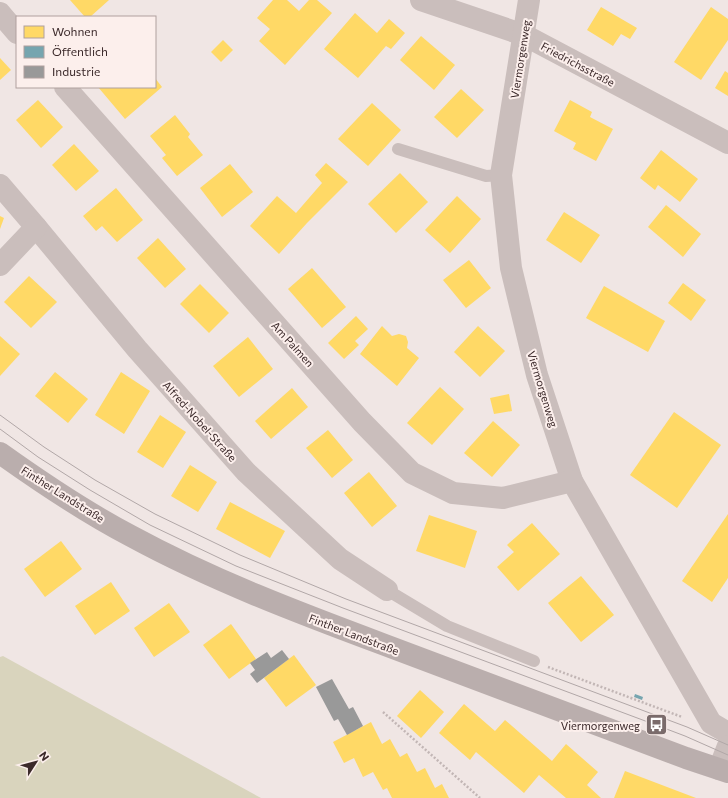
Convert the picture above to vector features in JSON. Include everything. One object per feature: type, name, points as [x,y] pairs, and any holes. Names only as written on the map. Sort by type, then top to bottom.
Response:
[{"type":"main road","name":"Finther Landstraße","points":[[0,453],[71,501],[130,536],[210,575],[323,622],[686,758],[724,770]]},
{"type":"street","name":"Friedrichsstraße","points":[[421,0],[524,35],[728,143]]},
{"type":"street","name":"Viermorgenweg","points":[[529,0],[501,175],[511,268],[537,375],[572,481],[711,723],[728,733]]},
{"type":"street","points":[[0,13],[16,32]]},
{"type":"street","name":"Am Palmen","points":[[66,88],[362,422],[412,473],[452,493],[503,498],[572,481]]},
{"type":"street","name":"Alfred-Nobel-Straße","points":[[0,185],[137,350],[246,472],[340,559],[387,590]]},
{"type":"street","points":[[0,265],[36,227]]},
{"type":"street","points":[[724,770],[728,746]]},
{"type":"lane","points":[[398,149],[486,176],[501,175]]},
{"type":"lane","points":[[387,590],[447,626],[534,661]]},
{"type":"path","points":[[546,666],[686,719]]},
{"type":"path","points":[[383,712],[480,798]]},
{"type":"shaded area","points":[[3,656],[261,798],[0,798],[0,657]]},
{"type":"building: Wohnen","points":[[70,0],[109,0],[91,16],[84,16]]},
{"type":"building: Wohnen","points":[[273,0],[287,0],[299,11],[309,0],[317,0],[332,13],[285,65],[259,41],[270,29],[257,18]]},
{"type":"building: Wohnen","points":[[601,7],[637,28],[630,39],[621,34],[613,46],[587,30]]},
{"type":"building: Wohnen","points":[[711,7],[728,19],[728,40],[701,80],[674,62]]},
{"type":"building: Wohnen","points":[[355,13],[377,33],[389,19],[405,33],[391,49],[386,46],[358,78],[324,49]]},
{"type":"building: Wohnen","points":[[421,36],[455,65],[434,90],[400,60]]},
{"type":"building: Wohnen","points":[[223,40],[233,50],[221,62],[211,52]]},
{"type":"building: Wohnen","points":[[0,58],[11,70],[0,80]]},
{"type":"building: Wohnen","points":[[725,71],[728,73],[728,96],[715,88]]},
{"type":"building: Wohnen","points":[[156,79],[162,87],[125,119],[99,88],[156,88]]},
{"type":"building: Wohnen","points":[[461,89],[484,110],[457,138],[434,117]]},
{"type":"building: Wohnen","points":[[38,100],[63,127],[41,148],[16,120]]},
{"type":"building: Wohnen","points":[[570,100],[592,112],[590,117],[613,129],[596,161],[573,149],[576,143],[554,131]]},
{"type":"building: Wohnen","points":[[372,103],[401,130],[368,166],[338,139]]},
{"type":"building: Wohnen","points":[[175,115],[190,134],[188,137],[203,155],[177,176],[162,158],[166,155],[150,136]]},
{"type":"building: Wohnen","points":[[74,144],[99,171],[76,191],[52,165]]},
{"type":"building: Wohnen","points":[[661,150],[698,179],[680,202],[658,185],[655,190],[640,178]]},
{"type":"building: Wohnen","points":[[326,163],[348,182],[307,223],[279,254],[250,226],[277,196],[296,213],[322,183],[315,175]]},
{"type":"building: Wohnen","points":[[230,164],[253,192],[222,217],[200,188]]},
{"type":"building: Wohnen","points":[[400,173],[428,202],[396,233],[368,204]]},
{"type":"building: Wohnen","points":[[116,188],[143,220],[117,242],[102,226],[96,231],[83,216]]},
{"type":"building: Wohnen","points":[[457,196],[481,219],[450,253],[425,230]]},
{"type":"building: Wohnen","points":[[666,205],[701,234],[683,257],[648,227]]},
{"type":"building: Wohnen","points":[[564,212],[600,235],[581,263],[546,240]]},
{"type":"building: Wohnen","points":[[0,216],[4,218],[0,229]]},
{"type":"building: Wohnen","points":[[158,238],[186,269],[165,288],[137,258]]},
{"type":"building: Wohnen","points":[[469,260],[491,288],[466,308],[443,280]]},
{"type":"building: Wohnen","points":[[312,268],[346,307],[322,328],[288,289]]},
{"type":"building: Wohnen","points":[[29,276],[57,302],[31,328],[4,302]]},
{"type":"building: Wohnen","points":[[683,283],[706,300],[691,321],[668,303]]},
{"type":"building: Wohnen","points":[[200,284],[229,313],[209,333],[180,304]]},
{"type":"building: Wohnen","points":[[604,286],[665,321],[648,352],[586,318]]},
{"type":"building: Wohnen","points":[[356,316],[368,329],[355,341],[359,345],[344,359],[328,343]]},
{"type":"building: Wohnen","points":[[382,326],[392,336],[399,334],[406,336],[408,342],[407,348],[419,358],[397,386],[360,354]]},
{"type":"building: Wohnen","points":[[478,326],[505,351],[480,377],[454,352]]},
{"type":"building: Wohnen","points":[[0,336],[20,354],[0,376]]},
{"type":"building: Wohnen","points":[[248,337],[273,369],[239,397],[213,366]]},
{"type":"building: Wohnen","points":[[55,372],[88,399],[68,423],[35,396]]},
{"type":"building: Wohnen","points":[[121,372],[150,391],[124,434],[95,415]]},
{"type":"building: Wohnen","points":[[440,387],[464,409],[432,445],[407,423]]},
{"type":"building: Wohnen","points":[[292,388],[308,407],[271,439],[255,421]]},
{"type":"building: Wohnen","points":[[509,394],[512,411],[494,414],[490,398]]},
{"type":"building: Wohnen","points":[[674,412],[721,445],[677,508],[630,475]]},
{"type":"building: Wohnen","points":[[160,415],[186,432],[163,468],[137,452]]},
{"type":"building: Wohnen","points":[[493,421],[520,445],[492,477],[464,453]]},
{"type":"building: Wohnen","points":[[328,430],[353,460],[332,478],[306,448]]},
{"type":"building: Wohnen","points":[[190,465],[217,482],[198,512],[171,496]]},
{"type":"building: Wohnen","points":[[369,472],[397,506],[372,527],[344,493]]},
{"type":"building: Wohnen","points":[[230,502],[285,531],[270,558],[216,529]]},
{"type":"building: Wohnen","points":[[728,514],[728,578],[712,602],[682,581]]},
{"type":"building: Wohnen","points":[[429,515],[477,531],[465,568],[416,551]]},
{"type":"building: Wohnen","points":[[532,523],[560,554],[518,591],[497,567],[514,552],[507,545]]},
{"type":"building: Wohnen","points":[[61,541],[82,569],[45,597],[24,569]]},
{"type":"building: Wohnen","points":[[581,576],[614,615],[581,642],[548,603]]},
{"type":"building: Wohnen","points":[[111,582],[130,611],[95,635],[75,606]]},
{"type":"building: Wohnen","points":[[169,603],[190,632],[154,657],[134,628]]},
{"type":"building: Wohnen","points":[[231,624],[256,659],[229,679],[203,645]]},
{"type":"building: Wohnen","points":[[294,655],[316,685],[286,707],[264,678]]},
{"type":"building: Wohnen","points":[[420,690],[444,712],[421,738],[397,716]]},
{"type":"building: Wohnen","points":[[464,704],[495,731],[505,720],[552,761],[566,744],[598,772],[587,785],[601,798],[566,798],[539,775],[524,793],[476,752],[470,760],[439,733]]},
{"type":"building: Wohnen","points":[[371,722],[382,744],[390,739],[400,757],[407,753],[417,772],[425,768],[435,788],[442,784],[449,798],[392,798],[387,788],[383,790],[373,772],[363,777],[354,758],[344,763],[333,742]]},
{"type":"building: Wohnen","points":[[625,771],[696,798],[614,798]]},
{"type":"building: Öffentlich","points":[[635,694],[643,697],[642,700],[634,697]]},
{"type":"building: Industrie","points":[[282,650],[289,659],[257,683],[250,674],[255,670],[250,663],[267,652],[271,658]]},
{"type":"building: Industrie","points":[[332,679],[349,709],[353,707],[363,726],[347,735],[338,719],[334,721],[316,687]]},
{"type":"tram line","points":[[0,415],[44,447],[95,480],[155,514],[240,555],[346,599],[687,727],[728,745]]},
{"type":"tram line","points":[[0,429],[38,457],[90,490],[150,525],[236,566],[343,608],[685,736],[728,755]]},
{"type":"place","name":"Viermorgenweg","points":[[656,725]]}]
